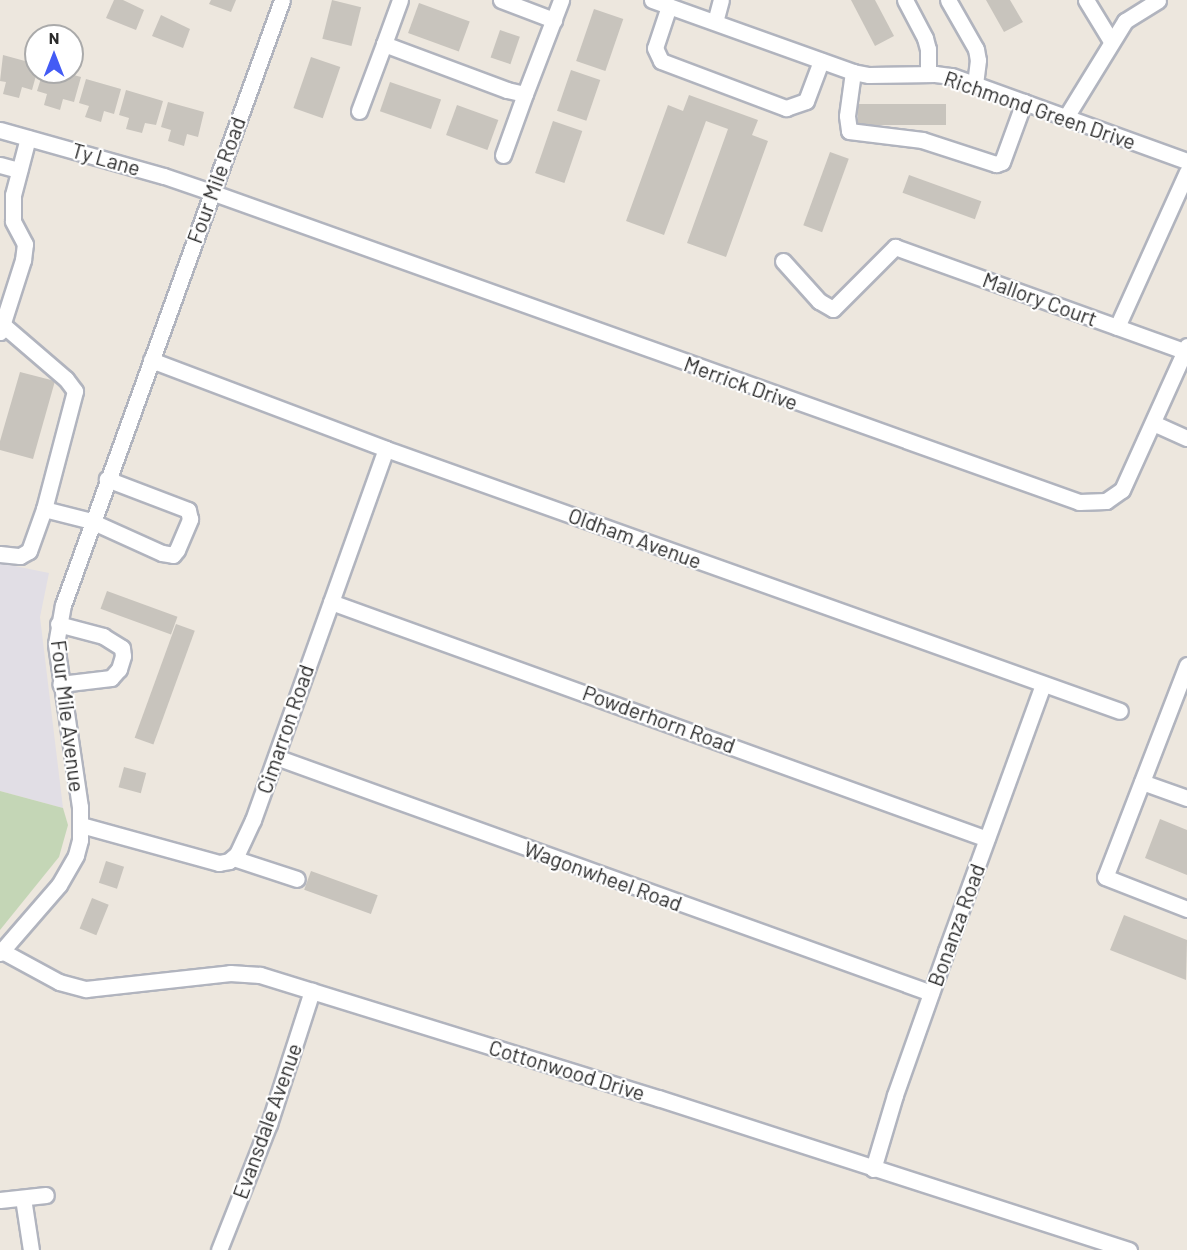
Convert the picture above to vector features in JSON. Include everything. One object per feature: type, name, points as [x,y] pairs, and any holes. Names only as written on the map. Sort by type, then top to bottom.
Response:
[{"type":"street","name":"Four Mile Road","points":[[151,360],[282,0]]},
{"type":"street","points":[[359,111],[400,0]]},
{"type":"street","points":[[501,0],[554,20]]},
{"type":"street","points":[[503,155],[561,0]]},
{"type":"street","name":"Richmond Green Drive","points":[[652,0],[853,72],[952,76],[1187,161]]},
{"type":"street","points":[[715,22],[721,0]]},
{"type":"street","points":[[904,0],[925,38],[928,49],[928,74]]},
{"type":"street","points":[[948,0],[976,49],[978,60],[975,84]]},
{"type":"street","points":[[1086,0],[1111,41]]},
{"type":"street","points":[[1066,117],[1125,21],[1158,0]]},
{"type":"street","points":[[669,6],[655,48],[661,61],[786,108],[806,101],[821,61]]},
{"type":"street","points":[[384,44],[507,90],[525,94]]},
{"type":"street","points":[[853,72],[847,116],[849,131],[922,140],[996,164],[1002,162],[1023,102]]},
{"type":"street","name":"Ty Lane","points":[[0,130],[164,176],[211,192]]},
{"type":"street","points":[[0,554],[20,556],[29,550],[44,509],[75,391],[66,380],[1,328],[23,260],[25,244],[13,221],[13,195],[28,138]]},
{"type":"street","points":[[0,165],[19,170]]},
{"type":"street","points":[[1117,327],[1187,172]]},
{"type":"street","name":"Merrick Drive","points":[[211,192],[1071,501],[1093,503],[1106,501],[1122,490],[1186,349]]},
{"type":"street","name":"Mallory Court","points":[[783,261],[819,301],[833,309],[895,247],[1117,327],[1186,349]]},
{"type":"street","name":"Oldham Avenue","points":[[151,360],[386,449],[1120,711]]},
{"type":"street","name":"Four Mile Avenue","points":[[1,952],[68,870],[76,855],[81,825],[60,684],[56,644],[58,624],[91,521],[151,360]]},
{"type":"street","points":[[1153,423],[1187,438]]},
{"type":"street","name":"Cimarron Road","points":[[233,858],[243,845],[276,757],[386,449]]},
{"type":"street","points":[[44,509],[91,521],[162,553],[173,555],[190,519],[188,510],[107,479]]},
{"type":"street","name":"Powderhorn Road","points":[[331,602],[987,839]]},
{"type":"street","points":[[58,624],[103,636],[122,648],[123,656],[119,669],[111,678],[60,684]]},
{"type":"street","points":[[1186,671],[1106,877],[1187,909]]},
{"type":"street","name":"Bonanza Road","points":[[873,1168],[931,993],[1043,684]]},
{"type":"street","name":"Wagonwheel Road","points":[[276,757],[931,993]]},
{"type":"street","points":[[1142,782],[1187,798]]},
{"type":"street","points":[[81,825],[219,863],[233,858],[297,879]]},
{"type":"street","name":"Cottonwood Drive","points":[[1,952],[59,982],[86,988],[245,973],[312,991],[1129,1250]]},
{"type":"street","name":"Evansdale Avenue","points":[[219,1250],[269,1124],[312,991]]},
{"type":"street","points":[[0,1200],[46,1195]]},
{"type":"street","points":[[22,1198],[31,1250]]},
{"type":"shaded area","points":[[0,563],[49,573],[40,617],[63,808],[0,791]]},
{"type":"green space","points":[[0,791],[63,808],[68,825],[59,857],[0,930]]},
{"type":"building","points":[[114,0],[123,0],[144,10],[136,30],[106,18]]},
{"type":"building","points":[[211,0],[236,0],[231,12],[209,4]]},
{"type":"building","points":[[332,0],[361,7],[351,46],[322,39]]},
{"type":"building","points":[[851,0],[875,0],[894,36],[875,46]]},
{"type":"building","points":[[986,0],[1010,0],[1023,22],[1004,32]]},
{"type":"building","points":[[419,3],[470,21],[459,52],[408,33]]},
{"type":"building","points":[[594,9],[623,19],[605,71],[576,61]]},
{"type":"building","points":[[161,15],[190,29],[183,48],[152,36]]},
{"type":"building","points":[[500,30],[520,37],[510,64],[491,57]]},
{"type":"building","points":[[3,55],[24,61],[24,84],[34,84],[32,90],[22,87],[19,98],[3,94],[6,82],[0,81]]},
{"type":"building","points":[[311,57],[340,67],[323,118],[293,108]]},
{"type":"building","points":[[571,70],[600,80],[586,121],[557,111]]},
{"type":"building","points":[[86,79],[121,89],[114,114],[104,111],[101,122],[85,117],[89,106],[79,103]]},
{"type":"building","points":[[390,82],[441,100],[431,129],[380,111]]},
{"type":"building","points":[[39,84],[79,84],[74,102],[63,99],[60,110],[44,105],[47,94],[37,91]]},
{"type":"building","points":[[126,90],[163,101],[156,125],[145,123],[142,133],[126,129],[129,118],[119,115]]},
{"type":"building","points":[[689,95],[758,120],[752,135],[768,141],[726,257],[687,243],[728,129],[706,121],[664,235],[626,221],[668,105],[683,111]]},
{"type":"building","points":[[168,102],[204,112],[198,137],[187,134],[184,146],[168,141],[171,130],[161,127]]},
{"type":"building","points":[[858,104],[946,104],[946,125],[858,125]]},
{"type":"building","points":[[457,105],[498,120],[487,150],[446,135]]},
{"type":"building","points":[[553,121],[582,131],[564,183],[535,173]]},
{"type":"building","points":[[830,152],[849,159],[822,232],[803,225]]},
{"type":"building","points":[[909,175],[981,201],[975,219],[903,193]]},
{"type":"building","points":[[20,372],[55,381],[33,459],[0,450],[0,441]]},
{"type":"building","points":[[107,591],[177,617],[171,635],[101,609]]},
{"type":"building","points":[[176,624],[195,631],[153,745],[135,738]]},
{"type":"building","points":[[124,767],[146,773],[141,793],[119,787]]},
{"type":"building","points":[[1160,819],[1187,830],[1187,875],[1145,858]]},
{"type":"building","points":[[106,861],[124,867],[117,889],[99,883]]},
{"type":"building","points":[[311,871],[378,895],[371,914],[304,890]]},
{"type":"building","points":[[92,898],[109,905],[96,935],[80,929]]},
{"type":"building","points":[[1124,915],[1187,940],[1186,980],[1110,950]]}]
